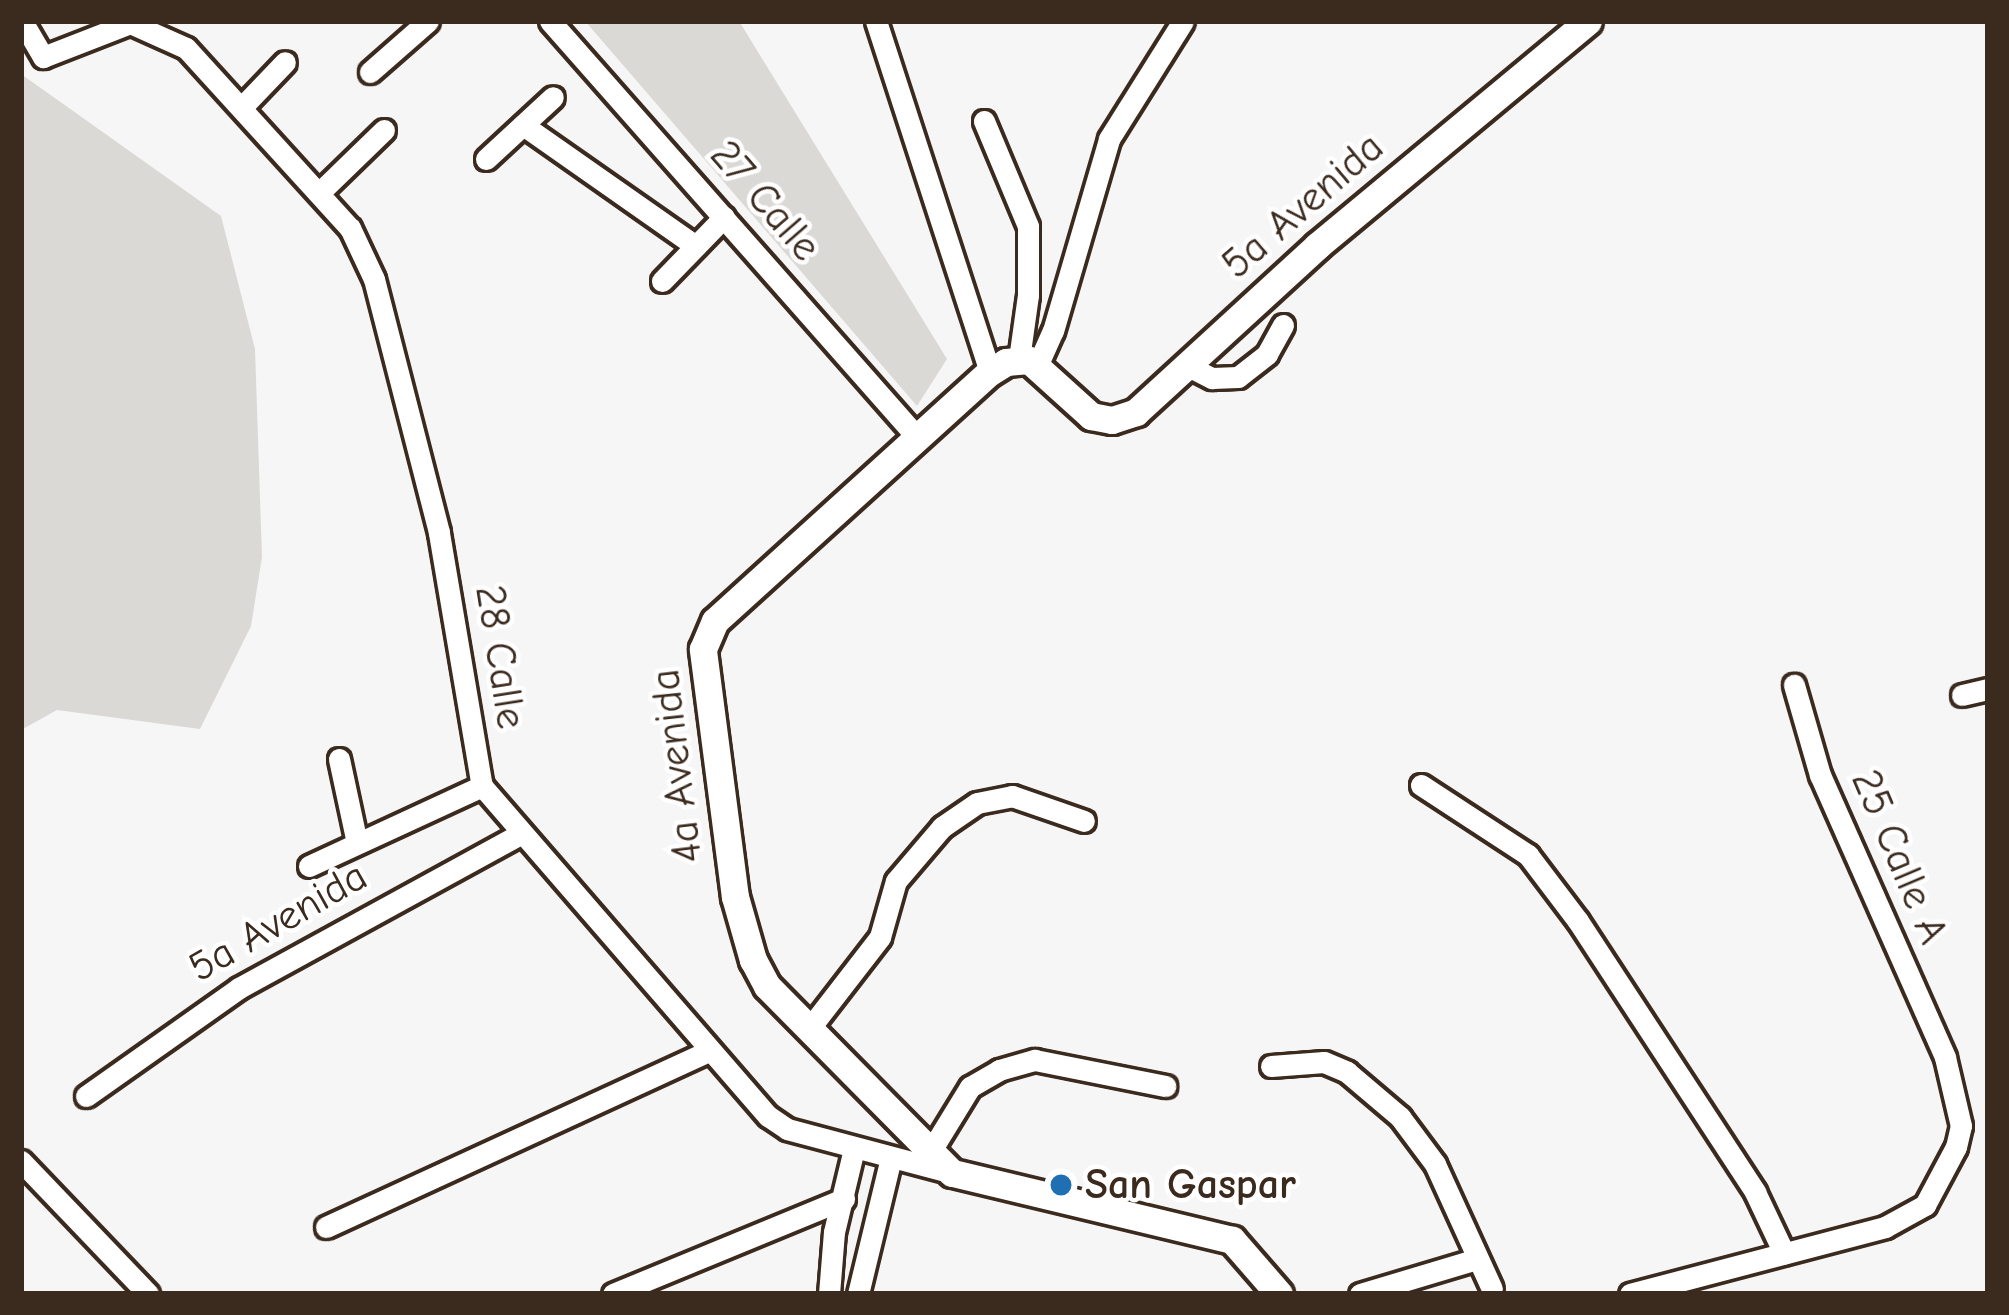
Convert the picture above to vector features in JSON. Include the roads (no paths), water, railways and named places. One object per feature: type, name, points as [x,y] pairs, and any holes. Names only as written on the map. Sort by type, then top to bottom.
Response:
[{"type":"street","points":[[22,21],[43,57],[143,24]]},
{"type":"street","points":[[370,73],[428,21]]},
{"type":"street","name":"27 Calle","points":[[550,21],[917,437]]},
{"type":"street","points":[[876,21],[989,372]]},
{"type":"street","points":[[1028,362],[1054,331],[1109,139],[1183,21]]},
{"type":"street","name":"5a Avenida","points":[[1028,362],[1091,416],[1118,419],[1140,409],[1316,246],[1588,21]]},
{"type":"street","name":"28 Calle","points":[[143,24],[186,48],[320,191],[350,228],[374,279],[439,532],[482,787],[768,1116],[787,1129],[952,1173]]},
{"type":"street","points":[[242,107],[285,62]]},
{"type":"street","points":[[486,159],[554,97]]},
{"type":"street","points":[[984,121],[1028,226],[1028,362]]},
{"type":"street","points":[[523,125],[696,246]]},
{"type":"street","points":[[320,191],[384,130]]},
{"type":"street","points":[[662,281],[724,218]]},
{"type":"street","points":[[1186,365],[1212,378],[1238,377],[1267,353],[1282,325]]},
{"type":"street","name":"4a Avenida","points":[[952,1173],[766,986],[746,939],[735,896],[703,649],[715,621],[989,372],[1028,362]]},
{"type":"street","name":"25 Calle A","points":[[1784,1253],[1885,1227],[1925,1205],[1948,1168],[1961,1126],[1945,1057],[1820,775],[1795,685]]},
{"type":"street","points":[[1962,694],[1988,689]]},
{"type":"street","points":[[339,759],[357,843]]},
{"type":"street","points":[[1421,785],[1528,855],[1578,921],[1756,1192],[1784,1253],[1630,1294]]},
{"type":"street","points":[[309,866],[482,787]]},
{"type":"street","points":[[809,1029],[880,937],[896,881],[942,827],[977,803],[1012,796],[1084,821]]},
{"type":"street","name":"5a Avenida","points":[[86,1096],[239,988],[520,834]]},
{"type":"street","points":[[326,1227],[708,1051]]},
{"type":"street","points":[[932,1149],[970,1087],[999,1070],[1035,1060],[1165,1086]]},
{"type":"street","points":[[1270,1066],[1324,1063],[1347,1072],[1400,1117],[1435,1164],[1491,1292]]},
{"type":"street","points":[[829,1294],[834,1232],[854,1149]]},
{"type":"street","points":[[858,1294],[890,1158]]},
{"type":"street","points":[[21,1161],[148,1294]]},
{"type":"street","points":[[952,1173],[1232,1240],[1279,1294]]},
{"type":"street","points":[[613,1294],[844,1198]]},
{"type":"street","points":[[1360,1294],[1477,1259]]},
{"type":"place","name":"San Gaspar","points":[[1061,1185]]}]
